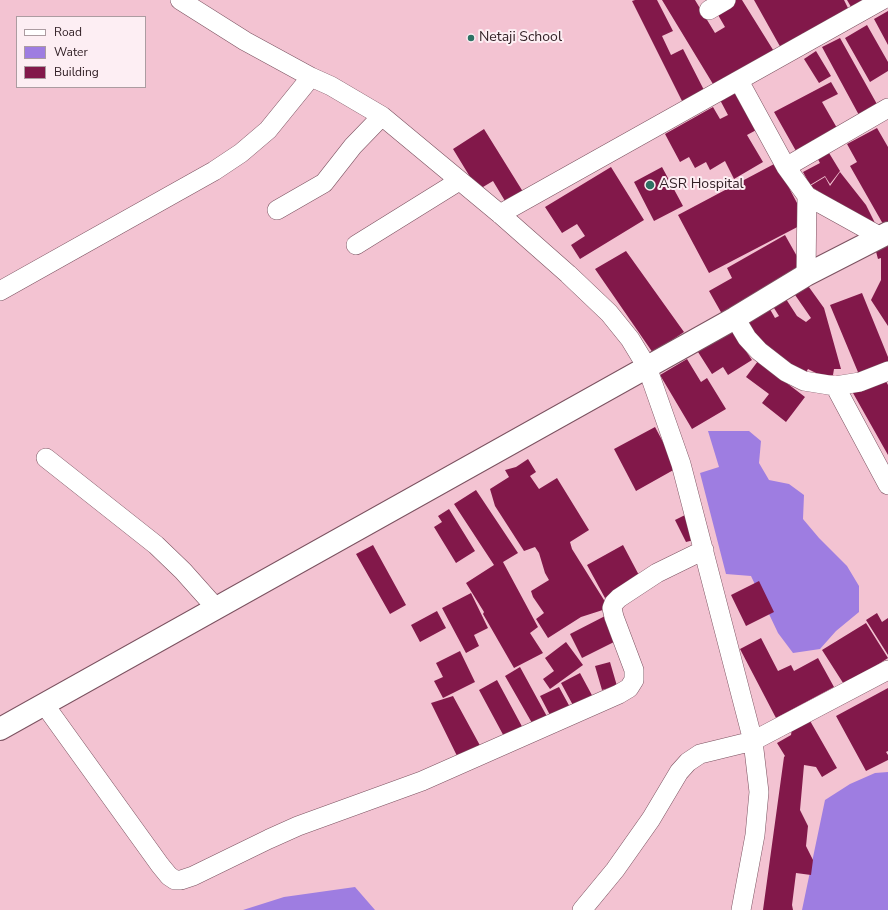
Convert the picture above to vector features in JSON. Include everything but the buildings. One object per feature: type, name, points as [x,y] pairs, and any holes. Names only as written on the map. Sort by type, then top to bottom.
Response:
[{"type":"street","points":[[180,0],[245,41],[311,77],[331,86],[382,116],[500,214],[609,313],[630,339],[647,367],[681,464],[753,741],[759,792],[755,835],[742,910]]},
{"type":"street","points":[[709,10],[726,0]]},
{"type":"street","points":[[500,214],[882,0]]},
{"type":"street","points":[[0,291],[214,171],[241,153],[268,130],[311,77]]},
{"type":"street","points":[[739,81],[786,167],[807,196],[884,235]]},
{"type":"street","points":[[786,167],[888,108]]},
{"type":"street","points":[[277,210],[324,182],[346,154],[382,116]]},
{"type":"street","points":[[356,245],[459,181]]},
{"type":"street","points":[[806,275],[807,196]]},
{"type":"street","points":[[0,729],[735,318],[806,275],[884,235]]},
{"type":"street","points":[[735,318],[747,338],[759,350],[786,372],[804,381],[835,386],[860,382],[888,371]]},
{"type":"street","points":[[835,386],[888,485]]},
{"type":"street","points":[[46,458],[156,545],[183,571],[216,608]]},
{"type":"street","points":[[44,704],[160,865],[169,876],[175,880],[182,880],[298,826],[422,781],[619,694],[629,688],[634,680],[634,670],[614,617],[612,608],[614,603],[619,598],[657,573],[704,550]]},
{"type":"street","points":[[582,910],[616,870],[651,819],[679,772],[688,762],[700,754],[753,741],[888,670]]},
{"type":"water","points":[[708,431],[749,431],[761,441],[759,463],[769,480],[789,484],[804,495],[803,519],[819,538],[847,566],[859,586],[859,612],[836,631],[820,649],[793,653],[778,633],[751,576],[726,574],[700,473],[719,467]]},
{"type":"water","points":[[888,772],[888,910],[802,910],[825,800],[850,784],[875,773]]},
{"type":"water","points":[[355,887],[375,910],[243,910],[284,897]]},
{"type":"place","name":"Netaji School","points":[[471,38]]},
{"type":"place","name":"ASR Hospital","points":[[650,185]]}]
